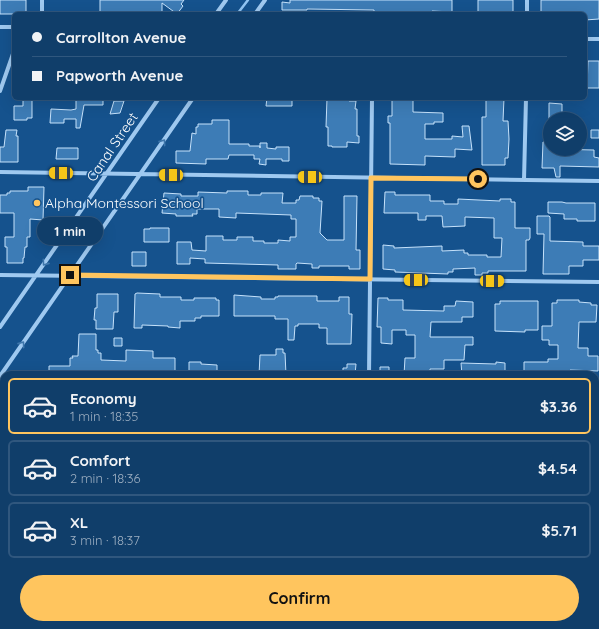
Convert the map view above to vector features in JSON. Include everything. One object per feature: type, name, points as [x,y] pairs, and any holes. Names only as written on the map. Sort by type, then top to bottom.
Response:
[{"type":"street","points":[[42,0],[42,12]]},
{"type":"street","points":[[217,12],[226,0]]},
{"type":"street","points":[[256,12],[265,0]]},
{"type":"street","points":[[527,0],[527,12]]},
{"type":"street","points":[[0,27],[12,27]]},
{"type":"street","points":[[587,39],[599,39]]},
{"type":"street","points":[[0,91],[12,58]]},
{"type":"street","name":"Canal Street","points":[[0,327],[158,100]]},
{"type":"street","points":[[3,371],[192,100]]},
{"type":"street","points":[[370,371],[372,100]]},
{"type":"street","points":[[524,180],[526,100]]},
{"type":"street","points":[[0,172],[599,181]]},
{"type":"street","points":[[0,275],[599,282]]},
{"type":"building","points":[[0,0],[26,0],[26,12],[0,14]]},
{"type":"building","points":[[100,0],[184,0],[181,4],[183,6],[178,12],[174,12],[162,3],[162,12],[100,12]]},
{"type":"building","points":[[290,0],[452,0],[452,12],[374,12],[374,10],[307,9],[282,10],[282,2],[290,3]]},
{"type":"building","points":[[478,0],[513,0],[513,12],[478,12]]},
{"type":"building","points":[[541,0],[599,0],[599,19],[587,20],[587,12],[541,12]]},
{"type":"building","points":[[588,61],[599,61],[599,88],[587,88]]},
{"type":"building","points":[[23,100],[32,100],[32,118],[27,118],[27,120],[14,120],[14,106],[23,106]]},
{"type":"building","points":[[76,100],[103,100],[103,105],[84,105],[80,128],[76,128],[76,119],[64,119],[64,123],[50,123],[51,109],[76,109]]},
{"type":"building","points":[[267,100],[292,100],[292,106],[266,106]]},
{"type":"building","points":[[327,100],[356,101],[355,109],[357,109],[357,136],[359,136],[359,143],[347,142],[347,147],[328,146],[328,127],[326,127]]},
{"type":"building","points":[[392,100],[413,100],[413,112],[443,113],[443,122],[425,124],[425,139],[452,139],[452,136],[463,137],[462,126],[469,126],[472,150],[455,149],[455,157],[425,156],[425,165],[390,164],[390,123],[388,123],[388,116],[392,116]]},
{"type":"building","points":[[486,100],[504,100],[503,121],[508,121],[509,139],[508,158],[505,158],[505,165],[482,165],[482,117],[486,117]]},
{"type":"building","points":[[114,101],[124,101],[120,113],[110,114]]},
{"type":"building","points":[[549,103],[562,104],[562,112],[549,112]]},
{"type":"building","points":[[212,120],[229,120],[229,144],[249,144],[249,146],[260,146],[260,143],[267,143],[267,148],[276,149],[276,147],[289,147],[289,161],[282,161],[282,159],[266,159],[266,165],[259,164],[260,159],[254,159],[254,155],[229,155],[228,159],[206,159],[206,164],[176,163],[176,151],[190,151],[192,133],[196,134],[196,127],[198,127],[198,124],[212,124]]},
{"type":"building","points":[[6,130],[17,130],[18,162],[0,162],[0,147],[4,147]]},
{"type":"building","points":[[591,130],[599,130],[599,138],[591,138]]},
{"type":"building","points":[[543,142],[543,156],[587,156],[587,150],[594,150],[594,157],[599,158],[599,167],[560,166],[560,177],[556,177],[554,168],[542,168]]},
{"type":"building","points":[[57,148],[78,148],[78,159],[56,159]]},
{"type":"building","points":[[28,187],[44,187],[43,220],[30,219],[30,237],[27,237],[27,247],[25,247],[23,263],[7,263],[7,247],[5,247],[5,237],[14,237],[14,213],[0,213],[0,195],[7,195],[10,191],[28,191]]},
{"type":"building","points":[[227,191],[248,191],[248,195],[261,195],[261,193],[283,193],[282,203],[296,203],[296,200],[299,200],[300,196],[313,196],[313,198],[319,198],[319,201],[322,201],[320,233],[327,240],[344,240],[344,196],[357,196],[356,250],[360,250],[360,269],[349,269],[349,266],[319,266],[319,268],[312,268],[312,264],[297,263],[296,269],[278,269],[278,265],[205,263],[205,259],[190,258],[190,264],[177,264],[177,242],[191,242],[192,250],[206,251],[206,236],[223,236],[223,240],[237,240],[237,237],[253,237],[253,241],[264,241],[264,243],[278,243],[278,240],[290,241],[290,237],[296,237],[296,219],[291,219],[291,215],[236,213],[236,218],[219,217],[219,209],[197,209],[197,214],[192,214],[193,216],[176,216],[176,214],[162,213],[164,193],[181,194],[181,196],[198,196],[198,192],[227,193]]},
{"type":"building","points":[[385,192],[395,192],[395,195],[430,195],[430,201],[444,201],[444,204],[458,204],[458,199],[500,201],[500,199],[511,199],[511,202],[515,202],[515,228],[530,228],[530,238],[529,240],[526,240],[526,271],[488,271],[488,273],[482,273],[482,275],[475,275],[475,268],[453,269],[453,272],[448,272],[448,274],[395,272],[395,270],[383,269],[383,245],[394,246],[394,248],[442,246],[442,251],[464,250],[464,253],[468,253],[468,255],[501,257],[502,238],[494,238],[494,218],[465,217],[465,226],[443,227],[442,216],[426,216],[426,220],[418,220],[418,213],[384,213]]},
{"type":"building","points":[[548,202],[595,203],[595,221],[564,219],[564,214],[548,213]]},
{"type":"building","points":[[537,216],[550,217],[550,241],[583,242],[583,246],[599,246],[599,260],[583,260],[583,266],[569,266],[569,274],[543,274],[544,234],[537,234]]},
{"type":"building","points":[[169,228],[169,242],[144,242],[144,229]]},
{"type":"building","points":[[132,252],[146,252],[146,266],[132,266]]},
{"type":"building","points":[[97,294],[118,294],[118,312],[114,312],[113,329],[96,329],[96,320],[94,320],[95,308],[97,308]]},
{"type":"building","points":[[135,294],[160,294],[160,297],[181,297],[181,300],[194,300],[194,298],[216,298],[216,300],[219,300],[219,316],[201,316],[201,318],[195,318],[195,321],[180,321],[180,328],[142,325],[142,328],[134,328]]},
{"type":"building","points":[[234,295],[261,297],[261,299],[275,299],[275,297],[278,296],[317,296],[317,301],[339,301],[339,297],[349,297],[349,314],[352,314],[351,344],[327,344],[327,328],[319,328],[319,324],[298,324],[298,326],[295,326],[294,340],[288,340],[288,319],[275,319],[275,316],[234,316]]},
{"type":"building","points":[[378,298],[403,300],[403,310],[444,311],[444,306],[455,306],[456,301],[473,302],[473,317],[462,317],[462,322],[431,322],[430,337],[473,337],[473,345],[465,345],[464,360],[444,360],[444,369],[430,369],[430,371],[404,371],[405,358],[415,358],[415,335],[406,335],[406,330],[392,330],[392,344],[381,343],[381,327],[377,327]]},
{"type":"building","points":[[557,300],[579,300],[579,302],[597,305],[596,322],[579,322],[578,348],[588,348],[588,356],[598,356],[598,371],[524,371],[524,362],[548,362],[548,359],[558,359],[558,345],[549,345],[549,340],[542,340],[542,326],[552,326],[552,303],[557,303]]},
{"type":"building","points":[[500,301],[538,301],[538,330],[525,330],[525,332],[495,331],[495,304],[500,304]]},
{"type":"building","points":[[79,334],[96,334],[96,350],[98,350],[98,353],[101,353],[101,360],[126,361],[126,350],[153,351],[153,358],[175,358],[175,371],[49,371],[49,366],[70,366],[70,358],[73,358],[72,356],[78,356]]},
{"type":"building","points":[[114,338],[122,338],[122,346],[114,346]]},
{"type":"building","points":[[276,349],[283,349],[283,353],[285,353],[286,371],[259,371],[260,355],[276,355]]},
{"type":"building","points":[[189,362],[201,362],[201,364],[217,365],[217,371],[189,371]]},
{"type":"building","points":[[496,362],[505,363],[505,371],[462,371],[461,363],[496,364]]},
{"type":"building","points":[[347,364],[356,364],[355,371],[343,371],[343,368],[347,368]]},
{"type":"building","points":[[380,367],[389,367],[389,371],[380,371]]},
{"type":"waterway","points":[[239,12],[248,0]]},
{"type":"place","name":"Alpha Montessori School","points":[[37,203]]},
{"type":"route","points":[[70,275],[370,279],[371,178],[478,179]]}]
